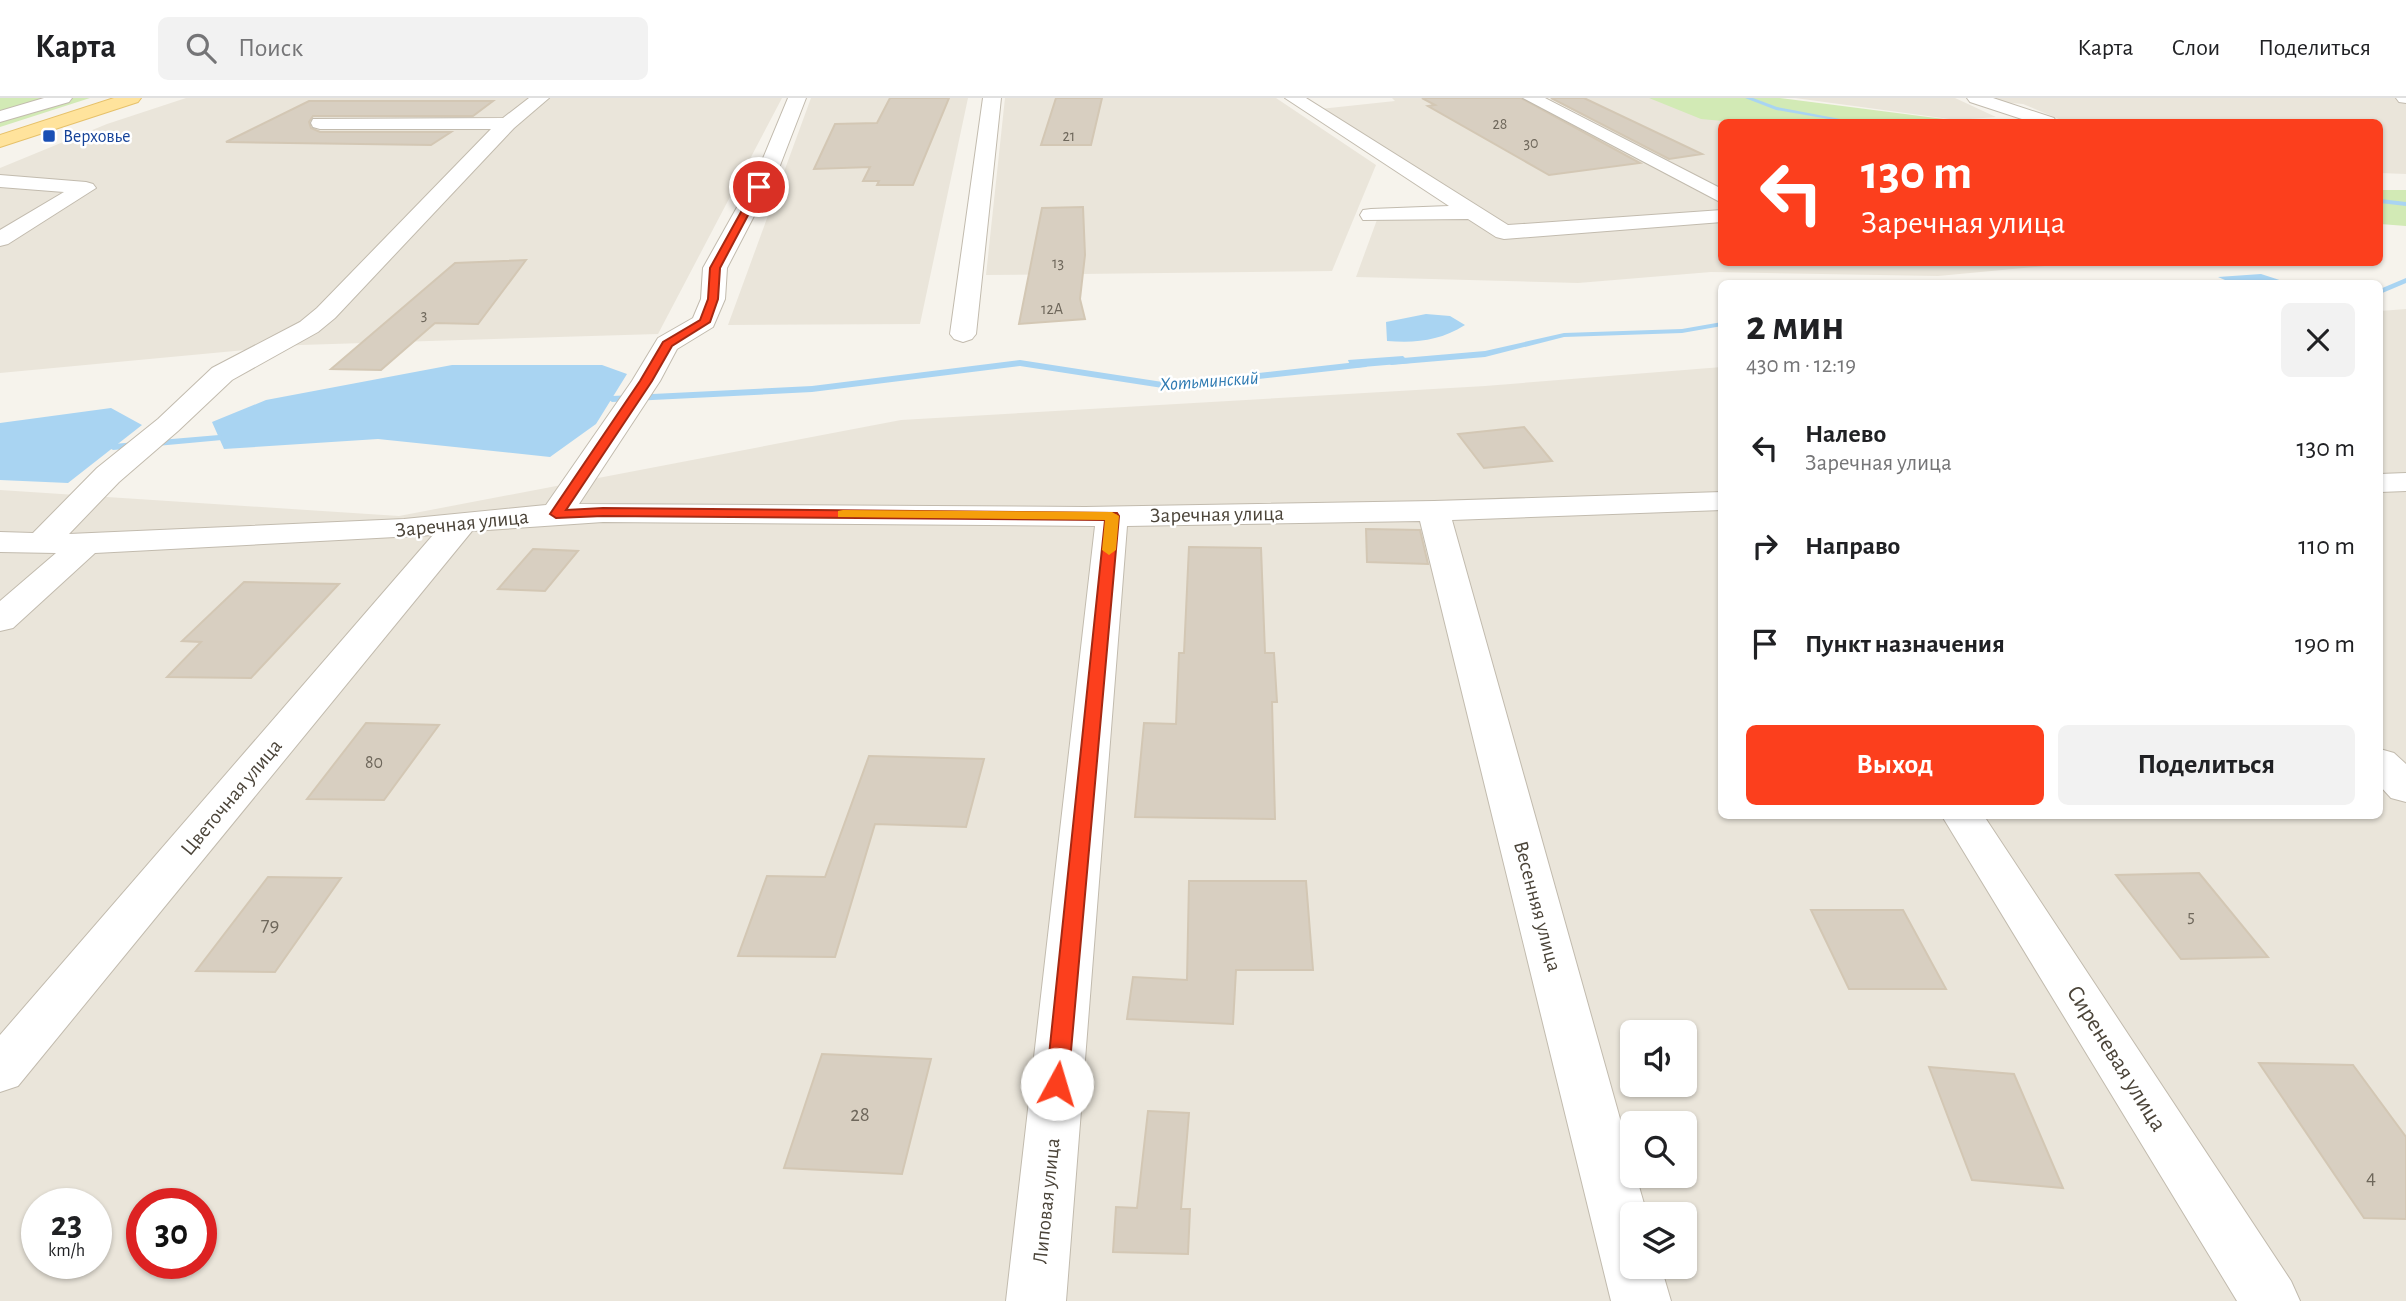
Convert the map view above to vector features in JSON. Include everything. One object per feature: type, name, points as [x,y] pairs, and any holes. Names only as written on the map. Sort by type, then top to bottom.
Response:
[{"type":"main road","points":[[0,141],[132,98]]},
{"type":"street","points":[[0,117],[63,98]]},
{"type":"street","points":[[42,543],[108,475],[222,374],[309,327],[327,313],[507,124],[540,98]]},
{"type":"street","points":[[556,514],[646,381],[667,344],[705,322],[713,299],[715,268],[769,169],[797,98]]},
{"type":"street","points":[[963,334],[992,98]]},
{"type":"street","points":[[1294,98],[1504,232],[1718,216]]},
{"type":"street","points":[[1532,98],[1718,195]]},
{"type":"street","points":[[1976,98],[2038,119]]},
{"type":"street","points":[[0,100],[41,105]]},
{"type":"street","points":[[320,123],[507,124]]},
{"type":"street","points":[[0,181],[86,188],[0,239]]},
{"type":"street","points":[[1371,215],[1474,212]]},
{"type":"street","points":[[2383,483],[2406,482]]},
{"type":"street","name":"Заречная улица","points":[[0,542],[86,544],[404,529],[556,514],[616,512],[1112,516],[1434,511],[1718,501]]},
{"type":"street","name":"Весенняя улица","points":[[1434,511],[1642,1301]]},
{"type":"street","name":"Липовая улица","points":[[1036,1301],[1112,516]]},
{"type":"street","name":"Цветочная улица","points":[[0,1071],[461,523]]},
{"type":"street","points":[[0,620],[86,544]]},
{"type":"street","points":[[2383,765],[2406,788]]},
{"type":"street","name":"Сиреневая улица","points":[[1965,819],[2270,1301]]},
{"type":"shaded area","points":[[186,98],[782,98],[658,334],[300,345],[0,373],[0,168],[107,124]]},
{"type":"shaded area","points":[[811,98],[968,98],[920,324],[728,325]]},
{"type":"shaded area","points":[[1005,98],[1276,98],[1376,165],[1332,271],[986,275]]},
{"type":"shaded area","points":[[1392,98],[1524,98],[1718,201],[1718,212],[1507,227],[1320,109],[1395,101]]},
{"type":"shaded area","points":[[1550,98],[1668,98],[1725,119],[1718,119],[1718,189]]},
{"type":"shaded area","points":[[1795,98],[1955,98],[1996,117],[1950,119]]},
{"type":"shaded area","points":[[1987,98],[2406,98],[2406,174],[2383,173],[2383,119],[2059,119],[2023,104],[1997,102]]},
{"type":"shaded area","points":[[1474,215],[1508,236],[1718,221],[1718,266],[2044,266],[1938,276],[1711,272],[1578,283],[1356,277],[1378,217]]},
{"type":"shaded area","points":[[2406,309],[2406,1301],[0,1301],[0,490],[399,516],[901,420],[1485,386],[1718,367],[1718,819],[2383,819],[2383,311]]},
{"type":"green space","points":[[0,98],[90,98],[0,127]]},
{"type":"green space","points":[[1649,98],[1780,98],[1944,119],[1718,121],[1701,119]]},
{"type":"green space","points":[[2383,190],[2406,190],[2406,226],[2383,224]]},
{"type":"water","points":[[2261,274],[2280,280],[2225,280],[2218,277]]},
{"type":"water","points":[[1426,314],[1450,316],[1465,325],[1446,335],[1428,340],[1387,341],[1386,322]]},
{"type":"water","points":[[1403,356],[1410,363],[1351,368],[1348,360]]},
{"type":"water","points":[[452,365],[602,365],[627,374],[596,424],[550,457],[378,439],[224,449],[212,422],[266,400]]},
{"type":"water","points":[[111,408],[142,425],[68,483],[0,480],[0,423]]},
{"type":"building","points":[[890,98],[949,98],[913,185],[877,185],[879,181],[863,181],[870,167],[814,169],[835,124],[877,123]]},
{"type":"building","points":[[1056,98],[1102,98],[1091,145],[1041,145]]},
{"type":"building","points":[[1422,98],[1521,98],[1640,163],[1549,175],[1428,106],[1435,105]]},
{"type":"building","points":[[1551,98],[1584,98],[1702,154],[1669,159]]},
{"type":"building","points":[[309,101],[493,101],[473,116],[313,116],[309,122],[311,128],[320,132],[451,132],[431,145],[226,142]]},
{"type":"building","points":[[1083,207],[1085,255],[1080,299],[1085,319],[1019,324],[1042,208]]},
{"type":"building","points":[[526,260],[478,324],[435,323],[381,370],[331,369],[455,263]]},
{"type":"building","points":[[1524,427],[1552,461],[1484,468],[1458,434]]},
{"type":"building","points":[[1366,529],[1420,530],[1428,564],[1367,562]]},
{"type":"building","points":[[1189,547],[1261,548],[1265,653],[1274,653],[1277,702],[1272,702],[1275,819],[1135,817],[1144,723],[1176,724],[1179,653],[1184,653]]},
{"type":"building","points":[[533,549],[578,551],[545,591],[498,589]]},
{"type":"building","points":[[244,582],[339,584],[251,678],[167,677],[201,642],[182,641]]},
{"type":"building","points":[[366,723],[439,725],[384,800],[307,799]]},
{"type":"building","points":[[869,756],[984,759],[966,827],[875,824],[835,957],[738,956],[767,876],[825,877]]},
{"type":"building","points":[[2199,873],[2268,957],[2181,959],[2116,875]]},
{"type":"building","points":[[268,877],[341,878],[275,972],[196,971]]},
{"type":"building","points":[[1189,881],[1306,881],[1313,970],[1236,970],[1233,1024],[1127,1019],[1133,977],[1187,980]]},
{"type":"building","points":[[1811,910],[1903,910],[1946,989],[1849,989]]},
{"type":"building","points":[[822,1054],[931,1059],[902,1174],[784,1168]]},
{"type":"building","points":[[2259,1063],[2353,1065],[2406,1137],[2406,1219],[2364,1218]]},
{"type":"building","points":[[1929,1067],[2014,1074],[2063,1188],[1972,1180]]},
{"type":"building","points":[[1148,1111],[1189,1113],[1181,1209],[1190,1209],[1188,1254],[1113,1252],[1116,1207],[1137,1208]]},
{"type":"waterway","points":[[1748,98],[1776,108],[1836,119]]},
{"type":"waterway","points":[[2383,201],[2406,204]]},
{"type":"waterway","name":"Хотьминский","points":[[2383,291],[2406,280]]},
{"type":"waterway","name":"Хотьминский","points":[[1391,362],[1485,354],[1564,335],[1682,331],[1718,325]]},
{"type":"waterway","name":"Хотьминский","points":[[612,399],[812,389],[1020,363],[1169,386],[1366,364]]},
{"type":"waterway","name":"Хотьминский","points":[[113,447],[219,438]]},
{"type":"slow traffic","points":[[843,514],[1112,516],[1109,550]]},
{"type":"place","name":"Верховье","points":[[49,136]]},
{"type":"route","points":[[759,187],[715,268],[713,299],[705,322],[667,344],[646,381],[556,514],[603,512],[1112,516],[1057,1084]]}]
